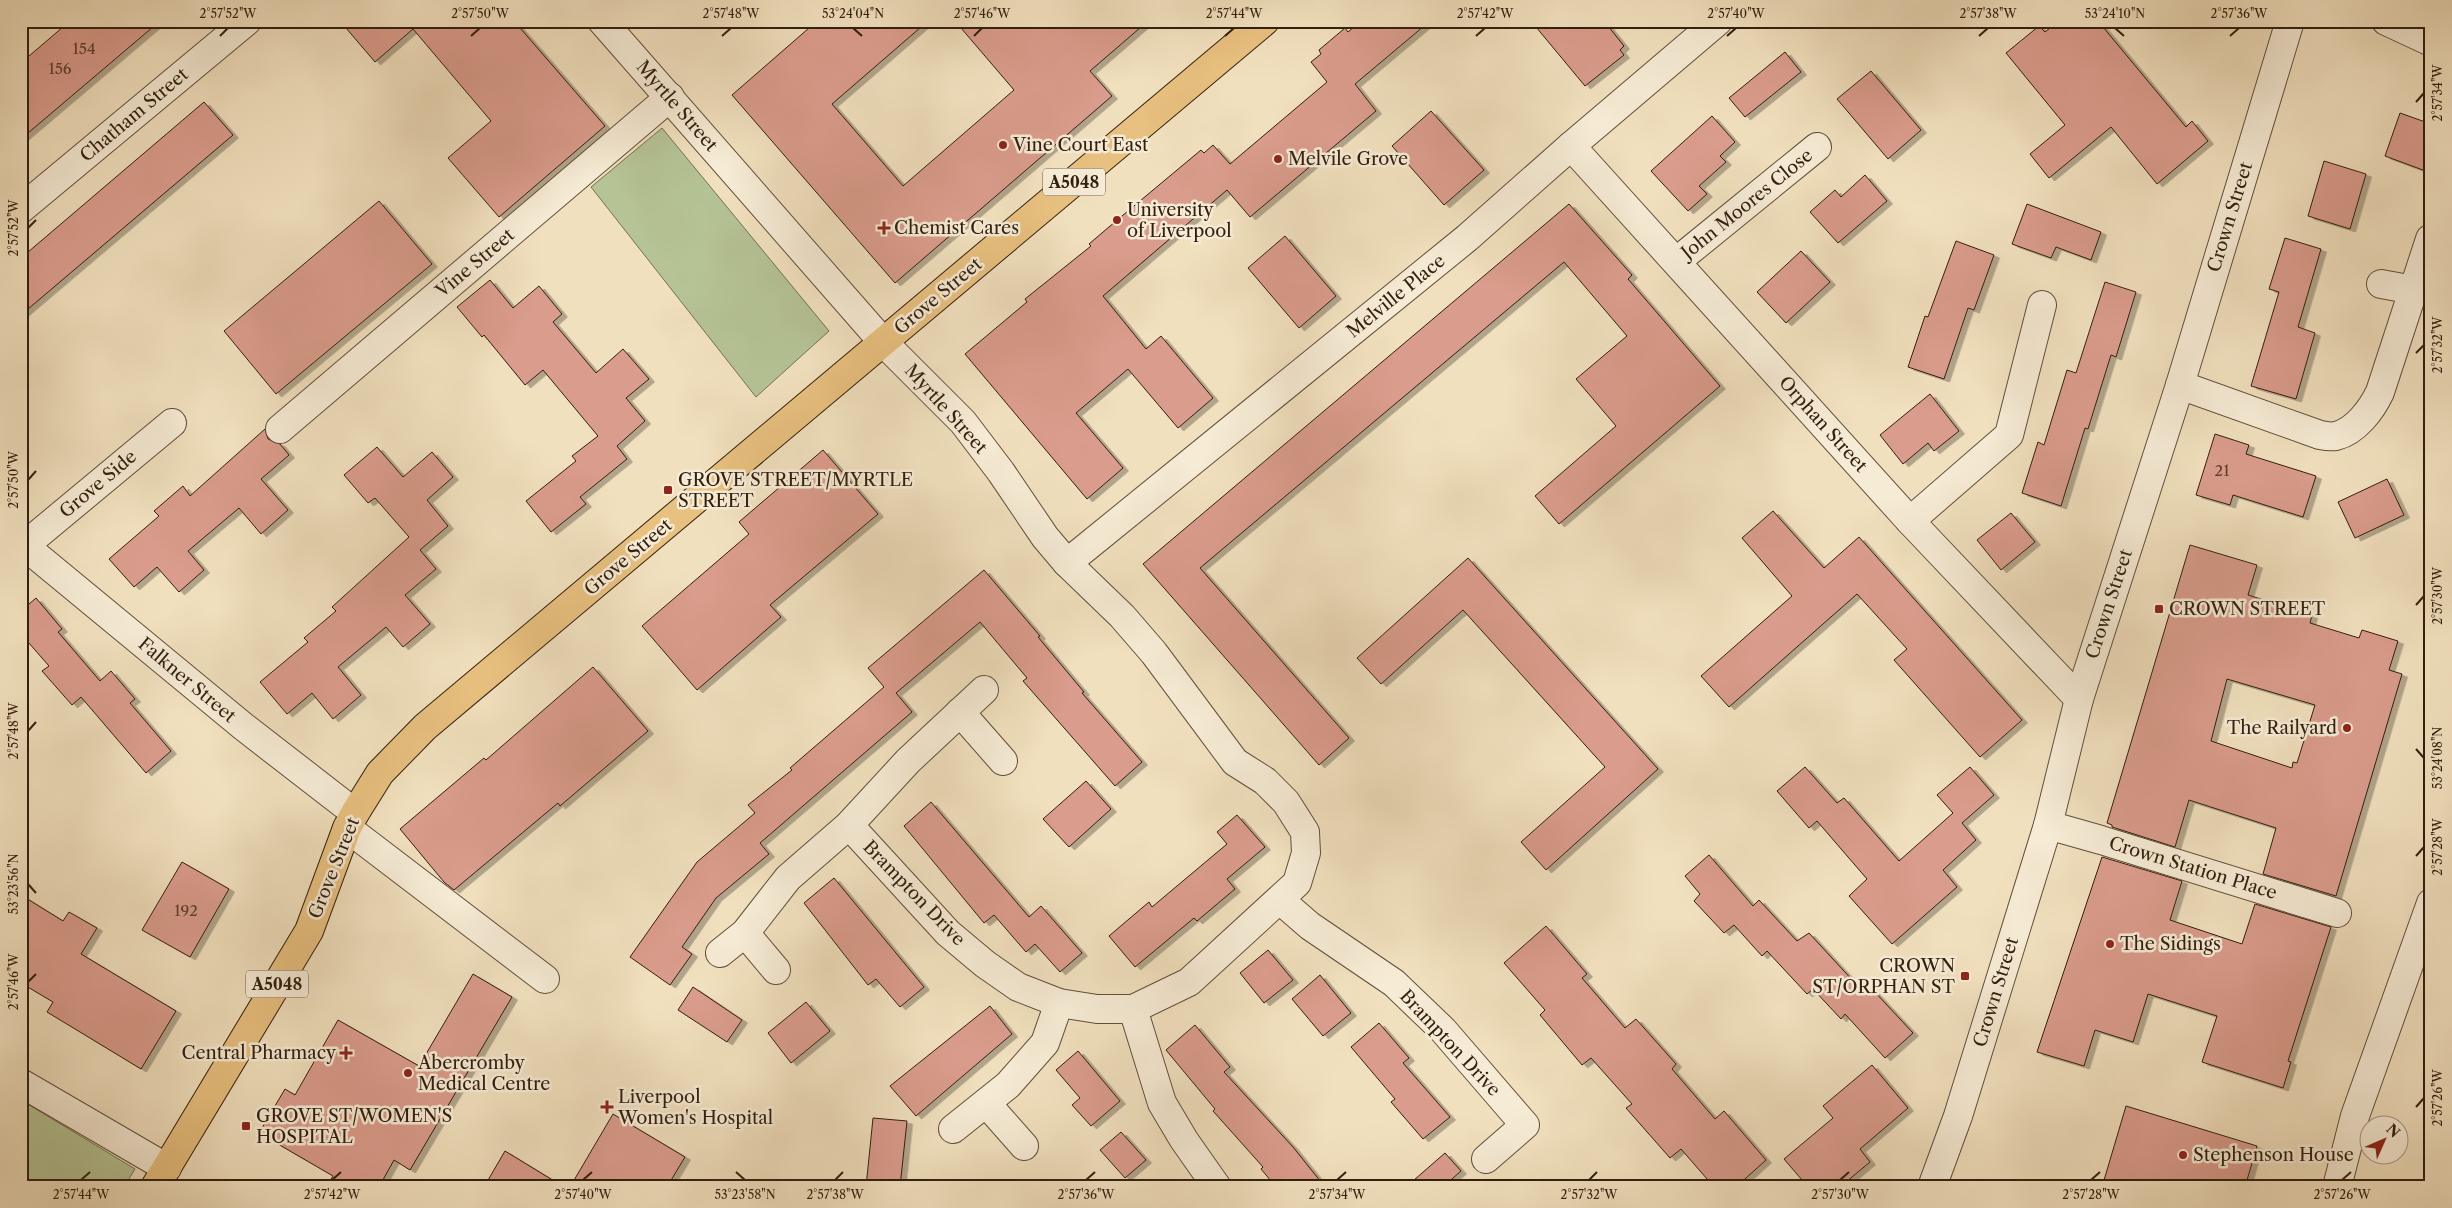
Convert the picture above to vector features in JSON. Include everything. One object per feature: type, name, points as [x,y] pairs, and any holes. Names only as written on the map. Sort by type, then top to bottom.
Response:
[{"type":"main road","name":"Grove Street","points":[[161,1177],[309,931],[351,820],[380,773],[425,727],[1265,21]]},
{"type":"street","name":"Chatham Street","points":[[21,209],[247,21]]},
{"type":"street","name":"Myrtle Street","points":[[602,21],[844,300],[963,422],[1001,472],[1045,537],[1066,562],[1122,616],[1154,653],[1235,762],[1265,781],[1286,802],[1305,832],[1306,852]]},
{"type":"street","name":"Melville Place","points":[[1066,562],[1467,238],[1571,146],[1718,21]]},
{"type":"street","name":"Crown Street","points":[[1932,1187],[1958,1116],[2048,825],[2079,699],[2180,385],[2290,21]]},
{"type":"street","points":[[2386,21],[2431,42]]},
{"type":"street","name":"Vine Street","points":[[280,429],[670,98]]},
{"type":"street","name":"Orphan Street","points":[[1571,146],[1677,261],[1910,521],[2079,699]]},
{"type":"street","name":"John Moores Close","points":[[1677,261],[1817,147]]},
{"type":"street","points":[[2180,385],[2320,435],[2336,436],[2352,427],[2371,411],[2380,392],[2430,239]]},
{"type":"street","points":[[2381,284],[2414,290]]},
{"type":"street","points":[[1910,521],[2009,434],[2042,305]]},
{"type":"street","name":"Grove Side","points":[[22,545],[172,423]]},
{"type":"street","name":"Falkner Street","points":[[22,545],[244,727],[351,820],[545,979]]},
{"type":"street","name":"Brampton Drive","points":[[720,953],[746,933],[788,878],[849,825],[908,761],[984,690]]},
{"type":"street","points":[[960,712],[1003,761]]},
{"type":"street","name":"Brampton Drive","points":[[849,825],[948,933],[985,964],[1018,987],[1058,1003],[1097,1009],[1133,1008],[1189,982],[1297,883],[1306,852]]},
{"type":"street","name":"Crown Station Place","points":[[2048,825],[2111,842],[2337,913]]},
{"type":"street","name":"Brampton Drive","points":[[1280,900],[1310,926],[1394,983],[1443,1030],[1525,1125],[1486,1159]]},
{"type":"street","points":[[2337,1187],[2355,1116],[2431,903]]},
{"type":"street","points":[[746,933],[776,970]]},
{"type":"street","points":[[953,1129],[1008,1086],[1045,1043],[1058,1003]]},
{"type":"street","points":[[1133,1008],[1162,1103],[1184,1140],[1217,1187]]},
{"type":"street","points":[[21,1083],[161,1177]]},
{"type":"street","points":[[986,1103],[1024,1146]]},
{"type":"green space","points":[[662,128],[829,331],[756,397],[591,187]]},
{"type":"green space","points":[[21,1100],[135,1169],[124,1187],[21,1187]]},
{"type":"building","points":[[70,21],[160,21],[21,139],[21,56],[29,56]]},
{"type":"building","points":[[340,21],[514,21],[605,126],[499,217],[448,158],[491,121],[413,29],[375,62]]},
{"type":"building","name":"Vine Court East","points":[[817,21],[928,21],[832,104],[903,186],[1014,90],[955,21],[1148,21],[1090,71],[1112,96],[895,283],[732,95]]},
{"type":"building","points":[[1361,21],[1430,21],[1355,84],[1376,111],[1250,217],[1227,190],[1103,296],[1146,349],[1161,336],[1213,398],[1178,428],[1128,369],[1076,413],[1123,468],[1087,499],[965,354],[1027,302],[1025,299],[1091,246],[1089,244],[1201,150],[1204,153],[1213,145],[1230,164],[1327,82],[1311,62],[1321,54],[1319,50],[1345,28],[1348,32]]},
{"type":"building","points":[[1531,21],[1604,21],[1624,46],[1620,50],[1624,55],[1585,86]]},
{"type":"building","points":[[2059,21],[2098,21],[2186,127],[2192,121],[2208,141],[2157,184],[2111,127],[2049,178],[2030,154],[2065,125],[2006,53],[2039,26],[2045,32]]},
{"type":"building","points":[[1785,52],[1801,72],[1745,117],[1729,98]]},
{"type":"building","points":[[1871,71],[1921,130],[1888,159],[1837,99]]},
{"type":"building","points":[[204,102],[233,135],[21,315],[21,258]]},
{"type":"building","points":[[1431,111],[1484,170],[1444,205],[1392,146]]},
{"type":"building","points":[[2400,113],[2431,124],[2431,173],[2385,156]]},
{"type":"building","points":[[1712,116],[1735,142],[1720,156],[1726,162],[1699,186],[1707,194],[1688,211],[1651,171]]},
{"type":"building","points":[[2324,161],[2366,174],[2350,229],[2308,216]]},
{"type":"building","points":[[1865,175],[1887,201],[1838,243],[1810,212],[1835,190],[1841,197]]},
{"type":"building","points":[[379,201],[432,264],[276,394],[224,331]]},
{"type":"building","points":[[1569,204],[1632,275],[1628,279],[1720,386],[1559,524],[1535,496],[1616,426],[1576,379],[1627,336],[1564,262],[1200,568],[1349,738],[1319,765],[1143,564]]},
{"type":"building","points":[[2027,204],[2101,232],[2091,260],[2056,247],[2051,258],[2012,244]]},
{"type":"building","points":[[1285,236],[1336,296],[1299,328],[1248,268]]},
{"type":"building","points":[[2285,238],[2321,249],[2298,327],[2315,333],[2296,399],[2251,386],[2279,292],[2269,289]]},
{"type":"building","points":[[1956,241],[1994,255],[1974,310],[1968,308],[1944,379],[1908,367],[1925,316],[1928,317]]},
{"type":"building","points":[[1801,251],[1830,282],[1786,323],[1757,292]]},
{"type":"building","points":[[490,280],[513,308],[539,286],[562,314],[553,322],[596,373],[623,349],[649,379],[626,398],[645,421],[617,446],[627,459],[580,497],[586,504],[551,532],[526,501],[576,461],[572,456],[598,436],[543,370],[525,385],[484,335],[482,337],[457,307]]},
{"type":"building","points":[[2105,282],[2136,292],[2116,357],[2111,355],[2088,429],[2085,428],[2061,506],[2022,493],[2038,442],[2044,445],[2067,370],[2076,373]]},
{"type":"building","points":[[1930,394],[1959,431],[1934,451],[1928,443],[1903,464],[1880,435]]},
{"type":"building","points":[[265,429],[268,439],[280,444],[289,455],[261,479],[288,510],[261,534],[239,508],[188,551],[204,570],[179,592],[157,567],[134,587],[109,559],[159,516],[154,511],[183,486],[190,496]]},
{"type":"building","points":[[2215,434],[2249,445],[2246,454],[2316,476],[2303,517],[2233,495],[2230,505],[2196,495]]},
{"type":"building","points":[[377,447],[403,477],[432,452],[453,477],[427,500],[448,526],[420,550],[436,569],[405,595],[430,624],[403,647],[386,627],[338,667],[361,695],[333,719],[312,693],[287,714],[260,682],[308,642],[304,638],[336,611],[332,607],[409,537],[375,498],[368,503],[344,475]]},
{"type":"building","points":[[823,450],[878,514],[770,605],[781,617],[697,690],[642,626],[749,534],[739,522]]},
{"type":"building","points":[[2387,479],[2404,515],[2355,538],[2338,502]]},
{"type":"building","points":[[1773,511],[1824,568],[1859,537],[2022,720],[1980,757],[1894,660],[1907,649],[1857,594],[1729,707],[1701,676],[1792,596],[1742,538]]},
{"type":"building","points":[[2011,513],[2035,542],[2001,570],[1977,540]]},
{"type":"building","name":"The Railyard","points":[[2190,545],[2257,565],[2248,595],[2312,615],[2310,623],[2359,638],[2362,630],[2398,641],[2389,670],[2402,674],[2336,896],[2263,874],[2276,828],[2189,800],[2175,847],[2112,827],[2112,825],[2107,823]],"holes":[[[2227,679],[2315,705],[2297,763],[2293,762],[2292,768],[2211,741]]]},
{"type":"building","points":[[1468,558],[1658,769],[1546,870],[1521,842],[1605,767],[1463,610],[1381,684],[1357,658]]},
{"type":"building","points":[[984,570],[1040,636],[1038,637],[1084,692],[1082,693],[1142,762],[1115,786],[1023,681],[1027,678],[980,622],[896,693],[912,712],[760,843],[769,854],[716,898],[682,947],[692,954],[670,985],[630,957],[697,862],[755,813],[748,805],[792,770],[790,768],[884,687],[868,668]]},
{"type":"building","points":[[36,598],[62,629],[58,632],[100,681],[111,671],[135,699],[130,703],[171,751],[146,773],[81,697],[72,705],[42,671],[49,666],[21,634],[21,611]]},
{"type":"building","points":[[593,667],[648,731],[560,806],[558,803],[454,890],[444,882],[400,829],[484,758],[486,760]]},
{"type":"building","points":[[1805,767],[1837,803],[1844,798],[1899,861],[1953,813],[1937,795],[1970,767],[1994,795],[1962,823],[1976,840],[1943,870],[1957,887],[1892,944],[1849,896],[1867,879],[1817,821],[1809,828],[1777,791]]},
{"type":"building","points":[[1086,781],[1111,809],[1069,847],[1043,819]]},
{"type":"building","points":[[931,802],[1029,917],[1041,906],[1082,953],[1060,972],[1035,944],[1026,952],[994,915],[984,923],[904,826]]},
{"type":"building","points":[[1237,815],[1265,847],[1227,879],[1235,889],[1197,921],[1194,918],[1135,967],[1109,936],[1149,902],[1152,907],[1227,844],[1217,832]]},
{"type":"building","points":[[1709,855],[1753,906],[1759,900],[1797,941],[1809,933],[1866,995],[1873,990],[1913,1033],[1885,1058],[1845,1014],[1841,1019],[1813,989],[1807,994],[1767,951],[1762,956],[1734,925],[1724,933],[1694,901],[1700,894],[1685,876]]},
{"type":"building","points":[[2102,857],[2182,881],[2170,920],[2242,944],[2255,904],[2331,927],[2288,1061],[2291,1062],[2283,1088],[2202,1062],[2217,1016],[2148,994],[2133,1042],[2095,1030],[2084,1066],[2037,1052]]},
{"type":"building","points":[[182,862],[229,889],[190,957],[142,930]]},
{"type":"building","points":[[834,878],[924,987],[900,1007],[876,979],[868,985],[804,903]]},
{"type":"building","points":[[21,895],[63,921],[69,912],[97,928],[81,954],[176,1011],[141,1069],[47,1012],[53,1002],[21,983]]},
{"type":"building","points":[[1546,926],[1587,974],[1582,978],[1625,1028],[1636,1019],[1676,1064],[1672,1069],[1715,1119],[1724,1111],[1766,1160],[1736,1187],[1714,1187],[1681,1149],[1670,1158],[1626,1108],[1632,1104],[1591,1058],[1582,1065],[1540,1015],[1545,1010],[1504,963]]},
{"type":"building","points":[[1268,950],[1293,980],[1264,1003],[1240,973]]},
{"type":"building","name":"Abercromby Medical Centre","points":[[473,974],[512,997],[410,1170],[394,1160],[379,1187],[326,1187],[333,1176],[259,1133],[285,1089],[295,1095],[338,1020],[419,1066]]},
{"type":"building","points":[[1320,975],[1351,1013],[1323,1036],[1292,999]]},
{"type":"building","points":[[693,987],[742,1020],[727,1042],[678,1010]]},
{"type":"building","points":[[806,1002],[830,1031],[791,1063],[768,1033]]},
{"type":"building","points":[[990,1006],[1012,1034],[916,1116],[890,1086]]},
{"type":"building","points":[[1379,1023],[1409,1058],[1403,1063],[1450,1117],[1423,1139],[1391,1102],[1395,1099],[1351,1047]]},
{"type":"building","points":[[1195,1025],[1230,1067],[1224,1072],[1293,1147],[1325,1187],[1276,1187],[1261,1169],[1263,1167],[1213,1111],[1215,1109],[1166,1050]]},
{"type":"building","points":[[1078,1051],[1120,1101],[1091,1126],[1072,1105],[1080,1098],[1056,1070]]},
{"type":"building","points":[[1872,1065],[1908,1108],[1860,1149],[1870,1162],[1840,1187],[1808,1187],[1784,1159],[1833,1118],[1823,1106]]},
{"type":"building","name":"Stephenson House","points":[[2126,1106],[2257,1146],[2245,1187],[2102,1187]]},
{"type":"building","points":[[613,1114],[685,1157],[667,1187],[570,1187]]},
{"type":"building","points":[[873,1118],[907,1121],[900,1187],[866,1187]]},
{"type":"building","points":[[1121,1132],[1146,1160],[1125,1178],[1100,1150]]},
{"type":"building","points":[[505,1151],[564,1187],[484,1187]]},
{"type":"building","points":[[1445,1153],[1461,1171],[1443,1187],[1406,1187]]},
{"type":"place","name":"Vine Court East","points":[[1003,145]]},
{"type":"place","name":"Melvile Grove","points":[[1278,159]]},
{"type":"place","name":"University of Liverpool","points":[[1117,220]]},
{"type":"place","name":"Chemist Cares","points":[[884,228]]},
{"type":"place","name":"GROVE STREET/MYRTLE STREET","points":[[668,490]]},
{"type":"place","name":"CROWN STREET","points":[[2159,609]]},
{"type":"place","name":"The Railyard","points":[[2347,728]]},
{"type":"place","name":"The Sidings","points":[[2110,944]]},
{"type":"place","name":"CROWN ST/ORPHAN ST","points":[[1965,976]]},
{"type":"place","name":"Central Pharmacy","points":[[346,1053]]},
{"type":"place","name":"Abercromby Medical Centre","points":[[408,1073]]},
{"type":"place","name":"Liverpool Women's Hospital","points":[[607,1107]]},
{"type":"place","name":"GROVE ST/WOMEN'S HOSPITAL","points":[[246,1126]]},
{"type":"place","name":"Stephenson House","points":[[2183,1155]]}]
